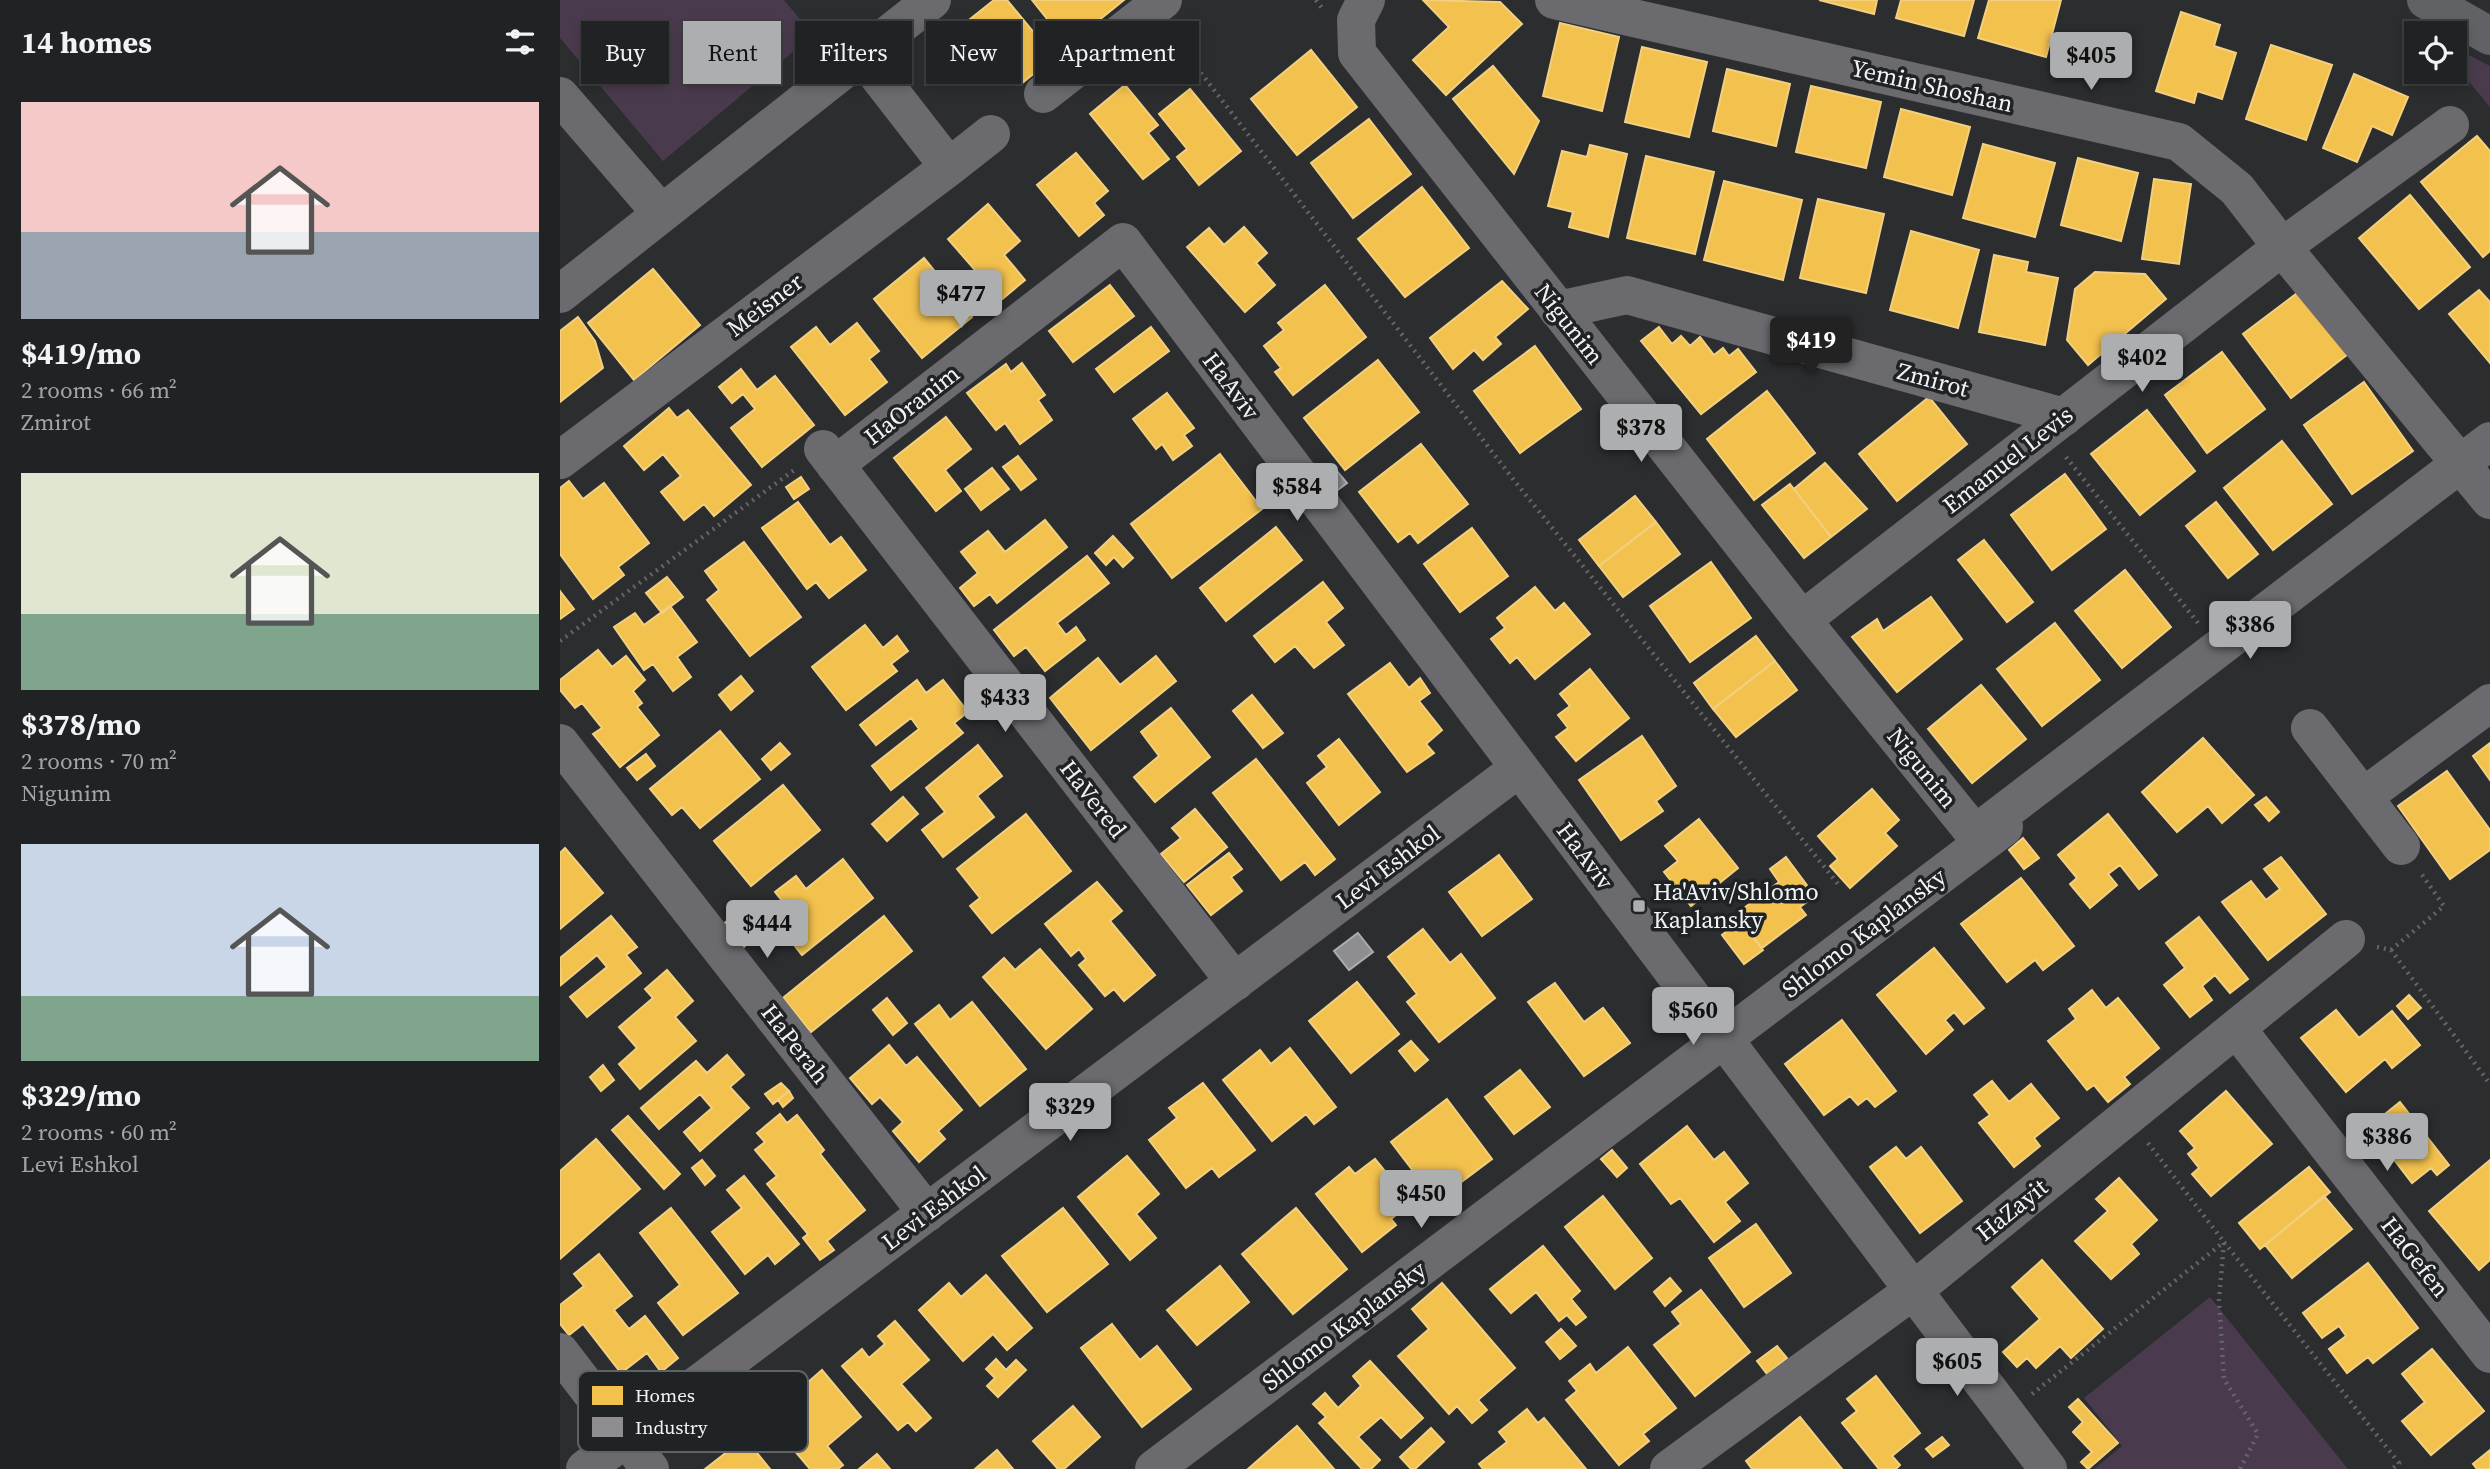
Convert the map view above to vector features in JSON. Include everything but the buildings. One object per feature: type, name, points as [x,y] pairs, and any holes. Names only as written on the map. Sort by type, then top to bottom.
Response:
[{"type":"main road","points":[[2426,0],[2490,36]]},
{"type":"street","points":[[905,21],[932,0]]},
{"type":"street","name":"Nigunim","points":[[1366,0],[1356,20],[1357,53],[1802,620],[1975,834],[2218,648]]},
{"type":"street","name":"Yemin Shoshan","points":[[1553,0],[2179,142],[2237,189],[2282,247],[2475,452],[2490,500]]},
{"type":"street","points":[[1043,94],[1157,4]]},
{"type":"street","points":[[560,294],[825,84]]},
{"type":"street","points":[[885,84],[941,156]]},
{"type":"street","points":[[560,96],[661,213]]},
{"type":"street","name":"Emanuel Levis","points":[[1802,620],[2282,247],[2450,125]]},
{"type":"street","name":"Meisner","points":[[560,460],[941,156],[991,134]]},
{"type":"street","name":"HaOranim","points":[[829,457],[1123,242]]},
{"type":"street","name":"HaAviv","points":[[1123,242],[2048,1469]]},
{"type":"street","name":"Zmirot","points":[[1558,310],[1627,295],[2055,424]]},
{"type":"street","points":[[2218,648],[2475,452]]},
{"type":"street","name":"HaVered","points":[[829,457],[1235,982]]},
{"type":"street","points":[[2363,797],[2490,704]]},
{"type":"street","points":[[2310,727],[2401,846]]},
{"type":"street","name":"HaPerah","points":[[560,743],[927,1213]]},
{"type":"street","name":"Shlomo Kaplansky","points":[[1154,1469],[2104,752]]},
{"type":"street","name":"Levi Eshkol","points":[[717,1371],[1518,769]]},
{"type":"street","name":"HaZayit","points":[[1669,1469],[1914,1290],[2346,939]]},
{"type":"street","name":"HaGefen","points":[[2237,1028],[2490,1354]]},
{"type":"street","points":[[560,1352],[578,1375]]},
{"type":"street","name":"Levi Eshkol","points":[[584,1469],[608,1452]]},
{"type":"street","points":[[637,1452],[650,1469]]},
{"type":"path","points":[[1157,4],[1513,479],[1838,884]]},
{"type":"path","points":[[2055,424],[2218,648]]},
{"type":"path","points":[[560,641],[829,457]]},
{"type":"path","points":[[2401,846],[2444,906],[2391,950],[2490,1084]]},
{"type":"path","points":[[2128,1117],[2399,1463],[2392,1469]]},
{"type":"path","points":[[2006,1414],[2224,1241]]},
{"type":"path","points":[[2224,1241],[2219,1300],[2224,1379],[2258,1434],[2240,1469]]},
{"type":"shaded area","points":[[560,0],[784,0],[801,21],[795,21],[795,50],[781,62],[781,21],[683,21],[683,84],[755,84],[663,161],[599,84],[669,84],[669,21],[581,21],[581,63],[560,38]]},
{"type":"shaded area","points":[[2467,54],[2490,66],[2490,107],[2467,79]]},
{"type":"shaded area","points":[[2210,1297],[2348,1469],[2094,1469],[2122,1446],[2084,1398]]},
{"type":"place","name":"Ha'Aviv/Shlomo Kaplansky","points":[[1639,906]]}]
